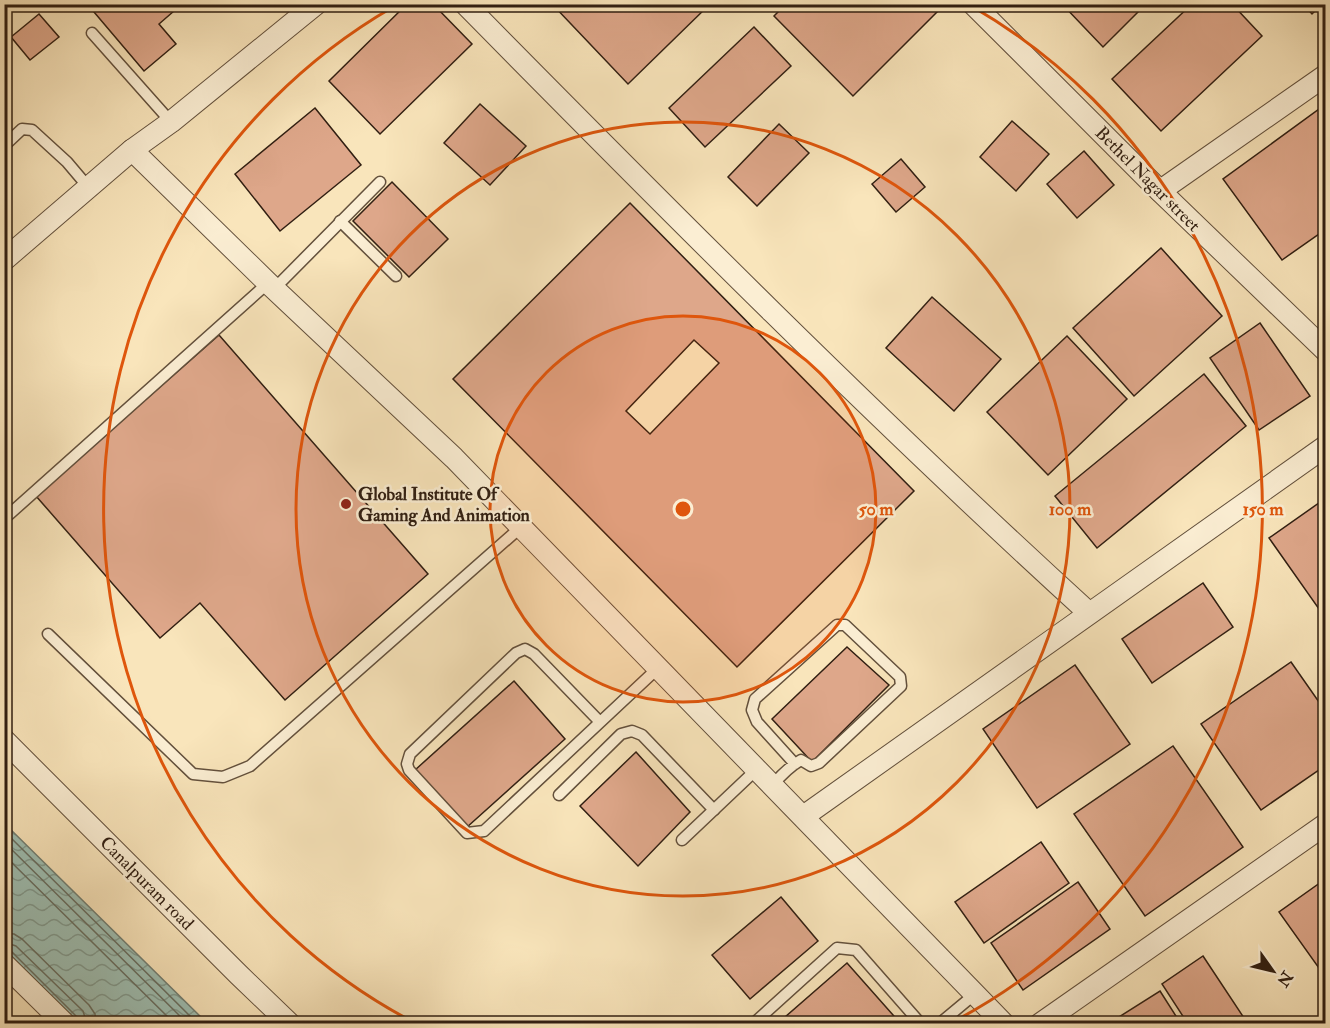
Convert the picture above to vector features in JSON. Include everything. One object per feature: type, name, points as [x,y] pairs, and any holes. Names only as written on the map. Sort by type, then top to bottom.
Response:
[{"type":"street","points":[[4,260],[132,150],[171,122],[316,4]]},
{"type":"street","points":[[465,4],[740,282],[988,521],[1089,613]]},
{"type":"street","name":"Bethel Nagar street","points":[[973,4],[1160,192],[1326,351]]},
{"type":"street","points":[[1160,192],[1326,75]]},
{"type":"street","points":[[132,150],[271,286],[454,458],[1004,1023]]},
{"type":"street","points":[[804,816],[1326,446]]},
{"type":"street","name":"Canalpuram road","points":[[4,740],[290,1023]]},
{"type":"street","points":[[1040,1023],[1326,824]]},
{"type":"street","points":[[4,964],[65,1023]]},
{"type":"lane","points":[[92,33],[171,122]]},
{"type":"lane","points":[[4,146],[22,129],[32,130],[66,162],[89,188]]},
{"type":"lane","points":[[4,519],[271,286],[380,182]]},
{"type":"lane","points":[[340,221],[396,276]]},
{"type":"lane","points":[[48,634],[193,774],[222,777],[250,766],[521,527]]},
{"type":"lane","points":[[773,785],[786,769],[795,764],[801,760],[811,766],[819,763],[901,686],[900,676],[845,625],[837,626],[755,699],[752,710],[758,722],[795,764]]},
{"type":"lane","points":[[600,722],[534,654],[525,649],[516,652],[410,754],[407,764],[409,770],[467,833],[484,831],[658,668]]},
{"type":"lane","points":[[559,795],[621,734],[632,732],[642,735],[714,810]]},
{"type":"lane","points":[[682,840],[757,768]]},
{"type":"lane","points":[[753,1023],[837,948],[856,950],[921,1023]]},
{"type":"lane","points":[[939,1023],[975,993]]},
{"type":"water","points":[[4,823],[207,1023],[76,1023],[5,953]]},
{"type":"building","points":[[4,4],[15,4],[4,14]]},
{"type":"building","points":[[102,4],[182,4],[159,24],[176,44],[144,71],[94,12]]},
{"type":"building","points":[[407,4],[433,4],[472,44],[380,134],[329,81]]},
{"type":"building","points":[[552,4],[710,4],[628,84]]},
{"type":"building","points":[[786,4],[933,4],[939,10],[853,96],[774,16]]},
{"type":"building","points":[[1062,4],[1146,4],[1103,47]]},
{"type":"building","points":[[1192,4],[1232,4],[1262,36],[1161,131],[1112,79]]},
{"type":"building","points":[[1303,4],[1322,4],[1312,14]]},
{"type":"building","points":[[39,14],[59,37],[30,60],[11,37]]},
{"type":"building","points":[[754,27],[791,66],[705,147],[669,108]]},
{"type":"building","points":[[480,104],[526,146],[490,185],[444,143]]},
{"type":"building","points":[[1326,104],[1326,229],[1282,260],[1223,179]]},
{"type":"building","points":[[315,108],[361,165],[280,231],[235,174]]},
{"type":"building","points":[[1012,121],[1049,154],[1016,191],[980,157]]},
{"type":"building","points":[[779,124],[809,153],[757,206],[728,177]]},
{"type":"building","points":[[1084,151],[1114,185],[1077,218],[1047,184]]},
{"type":"building","points":[[901,159],[925,187],[896,212],[872,184]]},
{"type":"building","points":[[392,182],[448,239],[409,277],[353,221]]},
{"type":"building","points":[[630,203],[914,491],[737,667],[453,379]],"holes":[[[694,340],[719,363],[650,434],[626,411]]]},
{"type":"building","points":[[1161,248],[1222,316],[1134,396],[1073,328]]},
{"type":"building","points":[[932,297],[1001,359],[954,411],[886,348]]},
{"type":"building","points":[[1260,323],[1310,396],[1259,430],[1210,358]]},
{"type":"building","points":[[219,335],[428,574],[285,700],[200,603],[160,638],[36,496]]},
{"type":"building","points":[[1067,336],[1127,399],[1048,475],[987,412]]},
{"type":"building","points":[[1204,374],[1246,426],[1097,548],[1055,496]]},
{"type":"building","points":[[1326,498],[1326,619],[1269,538]]},
{"type":"building","points":[[1203,583],[1233,627],[1152,683],[1122,639]]},
{"type":"building","points":[[847,647],[889,685],[812,762],[772,719]]},
{"type":"building","points":[[1291,662],[1326,712],[1326,765],[1261,810],[1201,724]]},
{"type":"building","points":[[1075,665],[1130,744],[1037,808],[983,729]]},
{"type":"building","points":[[514,681],[565,739],[466,828],[415,770]]},
{"type":"building","points":[[1173,746],[1243,847],[1145,916],[1074,814]]},
{"type":"building","points":[[636,752],[690,812],[638,866],[580,806]]},
{"type":"building","points":[[1041,842],[1069,883],[984,943],[955,902]]},
{"type":"building","points":[[1324,880],[1326,883],[1326,978],[1279,912]]},
{"type":"building","points":[[1078,882],[1110,929],[1023,990],[991,943]]},
{"type":"building","points":[[781,897],[818,941],[750,999],[712,955]]},
{"type":"building","points":[[1203,956],[1248,1024],[1188,1024],[1162,984]]},
{"type":"building","points":[[847,963],[901,1024],[777,1024]]},
{"type":"building","points":[[1160,991],[1181,1024],[1112,1024],[1111,1022]]},
{"type":"place","name":"Global Institute Of Gaming And Animation","points":[[346,504]]}]
